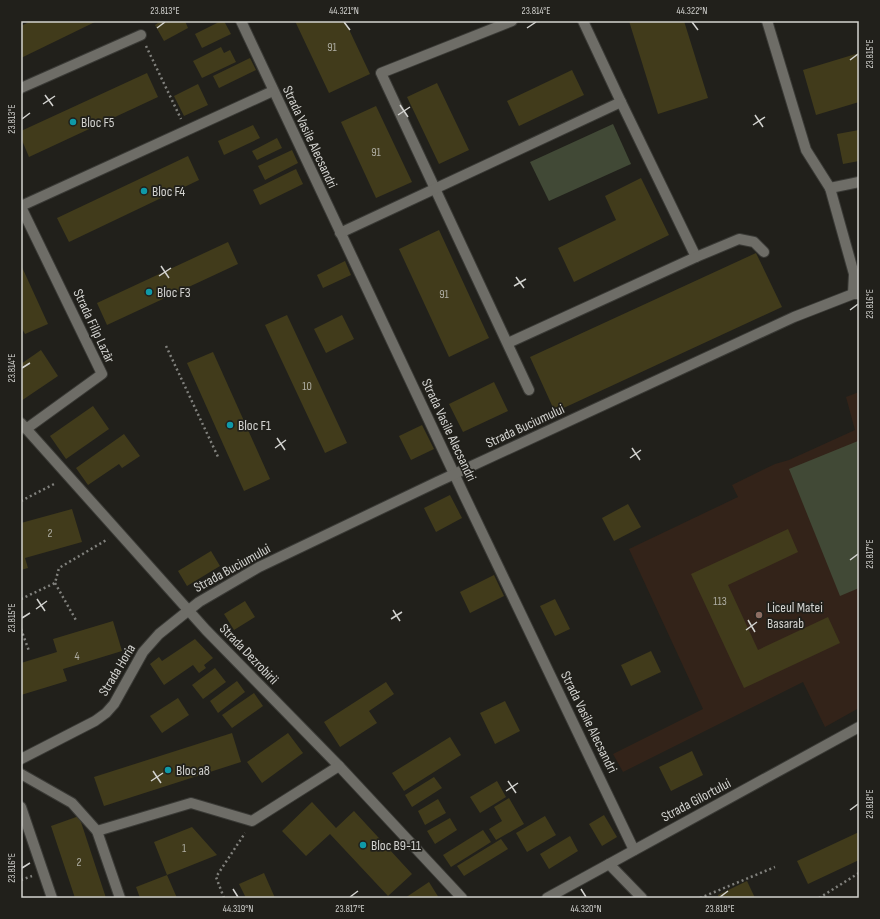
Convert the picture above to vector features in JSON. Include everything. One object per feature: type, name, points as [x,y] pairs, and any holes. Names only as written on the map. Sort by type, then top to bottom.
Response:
[{"type":"street","name":"Strada Vasile Alecsandri","points":[[241,21],[454,474],[634,850]]},
{"type":"street","points":[[512,21],[381,73],[529,390]]},
{"type":"street","points":[[583,21],[696,257]]},
{"type":"street","points":[[767,21],[806,150],[830,188],[854,274],[856,294]]},
{"type":"street","points":[[21,88],[141,34]]},
{"type":"street","points":[[21,206],[273,91]]},
{"type":"street","points":[[340,233],[621,102]]},
{"type":"street","points":[[830,188],[859,182]]},
{"type":"street","name":"Strada Filip Lazăr","points":[[21,206],[102,374],[23,426]]},
{"type":"street","points":[[508,343],[696,257],[739,239],[754,242],[764,252]]},
{"type":"street","name":"Strada Buciumului","points":[[188,610],[259,567],[454,474],[794,317],[856,294]]},
{"type":"street","name":"Strada Dezrobirii","points":[[23,426],[188,610],[462,898]]},
{"type":"street","name":"Strada Horia","points":[[21,758],[106,713],[114,704],[143,652],[159,634],[188,610]]},
{"type":"street","name":"Strada Gilortului","points":[[547,898],[859,727]]},
{"type":"street","points":[[97,831],[191,803],[252,821],[338,766]]},
{"type":"street","points":[[21,774],[72,803],[97,831],[120,898]]},
{"type":"street","points":[[21,807],[52,898]]},
{"type":"street","points":[[609,864],[642,898]]},
{"type":"path","points":[[141,34],[186,131]]},
{"type":"path","points":[[166,346],[219,459]]},
{"type":"path","points":[[21,501],[69,477]]},
{"type":"path","points":[[21,599],[55,583],[60,568],[119,532]]},
{"type":"path","points":[[55,583],[76,622]]},
{"type":"path","points":[[21,629],[29,651]]},
{"type":"path","points":[[224,898],[216,877],[252,821]]},
{"type":"path","points":[[700,898],[775,867]]},
{"type":"path","points":[[819,898],[859,873]]},
{"type":"shaded area","name":"Liceul Matei Basarab","points":[[859,392],[859,708],[825,727],[803,682],[623,772],[613,754],[703,709],[629,549],[738,497],[732,485],[775,464],[789,460],[855,430],[846,397]]},
{"type":"green space","points":[[613,124],[631,164],[549,201],[530,162]]},
{"type":"green space","points":[[858,441],[859,588],[840,596],[789,469]]},
{"type":"building","points":[[31,21],[97,21],[21,58],[21,26]]},
{"type":"building","points":[[161,21],[185,21],[188,28],[164,41],[155,25]]},
{"type":"building","points":[[221,21],[224,21],[231,34],[202,48],[195,34]]},
{"type":"building","points":[[295,21],[345,21],[370,74],[329,93]]},
{"type":"building","points":[[629,21],[684,21],[708,98],[658,114]]},
{"type":"building","points":[[221,47],[224,53],[230,50],[236,62],[202,78],[193,61]]},
{"type":"building","points":[[859,53],[859,102],[816,115],[803,70]]},
{"type":"building","points":[[250,58],[256,70],[219,88],[213,76]]},
{"type":"building","points":[[572,70],[584,95],[519,126],[507,101]]},
{"type":"building","name":"Bloc F5","points":[[147,73],[158,97],[29,157],[21,138],[21,131]]},
{"type":"building","points":[[437,83],[469,150],[439,164],[407,97]]},
{"type":"building","points":[[198,84],[208,105],[184,116],[174,96]]},
{"type":"building","points":[[376,106],[412,182],[376,198],[341,122]]},
{"type":"building","points":[[253,125],[260,138],[224,155],[218,141]]},
{"type":"building","points":[[859,130],[859,161],[843,164],[837,134]]},
{"type":"building","points":[[277,138],[282,148],[257,160],[252,151]]},
{"type":"building","points":[[292,150],[298,163],[265,180],[258,166]]},
{"type":"building","name":"Bloc F4","points":[[188,156],[199,180],[69,242],[57,218]]},
{"type":"building","points":[[296,169],[303,184],[260,205],[253,190]]},
{"type":"building","points":[[641,178],[669,235],[574,282],[558,248],[616,220],[605,196]]},
{"type":"building","points":[[439,230],[489,338],[449,357],[399,249]]},
{"type":"building","name":"Bloc F3","points":[[228,242],[238,264],[107,325],[97,303]]},
{"type":"building","points":[[756,253],[782,307],[555,412],[530,357]]},
{"type":"building","points":[[345,261],[351,275],[323,288],[317,275]]},
{"type":"building","points":[[21,265],[48,324],[25,334],[21,327]]},
{"type":"building","points":[[287,315],[347,443],[325,453],[265,325]]},
{"type":"building","points":[[342,315],[354,339],[326,353],[314,329]]},
{"type":"building","points":[[41,350],[58,376],[21,401],[21,364]]},
{"type":"building","name":"Bloc F1","points":[[213,352],[270,479],[244,491],[187,363]]},
{"type":"building","points":[[494,382],[508,411],[463,432],[449,404]]},
{"type":"building","points":[[93,406],[109,429],[66,459],[50,436]]},
{"type":"building","points":[[422,425],[434,449],[411,460],[399,436]]},
{"type":"building","points":[[124,434],[140,456],[122,468],[119,464],[88,485],[76,468]]},
{"type":"building","points":[[450,495],[462,518],[436,532],[424,508]]},
{"type":"building","points":[[628,504],[641,527],[614,541],[602,518]]},
{"type":"building","points":[[72,509],[82,542],[25,558],[28,568],[21,570],[21,523]]},
{"type":"building","points":[[788,529],[798,552],[728,585],[758,650],[828,617],[840,643],[744,688],[691,574]]},
{"type":"building","points":[[211,551],[220,566],[187,586],[178,571]]},
{"type":"building","points":[[494,575],[504,596],[470,613],[460,592]]},
{"type":"building","points":[[555,599],[570,629],[555,636],[540,606]]},
{"type":"building","points":[[245,601],[255,617],[234,630],[224,614]]},
{"type":"building","points":[[113,621],[122,651],[63,669],[67,681],[21,695],[21,663],[57,652],[53,639]]},
{"type":"building","points":[[195,639],[213,658],[204,665],[206,668],[199,673],[193,665],[164,685],[150,664],[159,657],[162,661]]},
{"type":"building","points":[[651,651],[661,672],[631,686],[621,665]]},
{"type":"building","points":[[215,668],[226,682],[203,699],[192,685]]},
{"type":"building","points":[[237,681],[245,692],[218,713],[210,701]]},
{"type":"building","points":[[386,682],[394,694],[369,711],[377,723],[340,747],[324,722]]},
{"type":"building","points":[[254,693],[263,706],[232,728],[222,715]]},
{"type":"building","points":[[178,698],[189,715],[162,733],[150,716]]},
{"type":"building","points":[[505,701],[520,731],[495,744],[480,713]]},
{"type":"building","name":"Bloc a8","points":[[232,733],[241,762],[104,806],[94,777]]},
{"type":"building","points":[[288,733],[303,753],[262,783],[247,762]]},
{"type":"building","points":[[450,737],[461,755],[404,791],[392,773]]},
{"type":"building","points":[[692,751],[703,775],[671,791],[659,767]]},
{"type":"building","points":[[434,777],[442,788],[412,807],[405,795]]},
{"type":"building","points":[[497,781],[506,797],[480,813],[470,797]]},
{"type":"building","points":[[509,798],[524,824],[496,840],[489,829],[502,821],[494,807]]},
{"type":"building","points":[[438,799],[446,813],[425,825],[418,811]]},
{"type":"building","name":"Bloc B9-11","points":[[312,802],[336,828],[354,811],[412,874],[388,896],[330,834],[306,856],[282,831]]},
{"type":"building","points":[[604,815],[617,837],[602,846],[589,824]]},
{"type":"building","points":[[79,816],[106,898],[75,898],[51,826]]},
{"type":"building","points":[[545,816],[556,835],[527,852],[516,833]]},
{"type":"building","points":[[450,818],[457,830],[435,844],[427,831]]},
{"type":"building","points":[[192,827],[217,855],[167,875],[154,842]]},
{"type":"building","points":[[483,830],[491,842],[451,867],[443,855]]},
{"type":"building","points":[[859,832],[859,860],[808,884],[797,861]]},
{"type":"building","points":[[570,836],[578,851],[549,869],[540,854]]},
{"type":"building","points":[[501,839],[508,849],[464,876],[457,866]]},
{"type":"building","points":[[264,873],[275,898],[246,898],[239,884]]},
{"type":"building","points":[[167,875],[177,898],[140,898],[136,887]]},
{"type":"building","points":[[747,881],[755,898],[719,898],[718,895]]},
{"type":"building","points":[[429,882],[439,898],[405,898]]},
{"type":"place","name":"Bloc F5","points":[[73,122]]},
{"type":"place","name":"Bloc F4","points":[[144,191]]},
{"type":"place","name":"Bloc F3","points":[[149,292]]},
{"type":"place","name":"Bloc F1","points":[[230,425]]},
{"type":"place","name":"Liceul Matei Basarab","points":[[759,615]]},
{"type":"place","name":"Bloc a8","points":[[168,770]]},
{"type":"place","name":"Bloc B9-11","points":[[363,845]]}]
